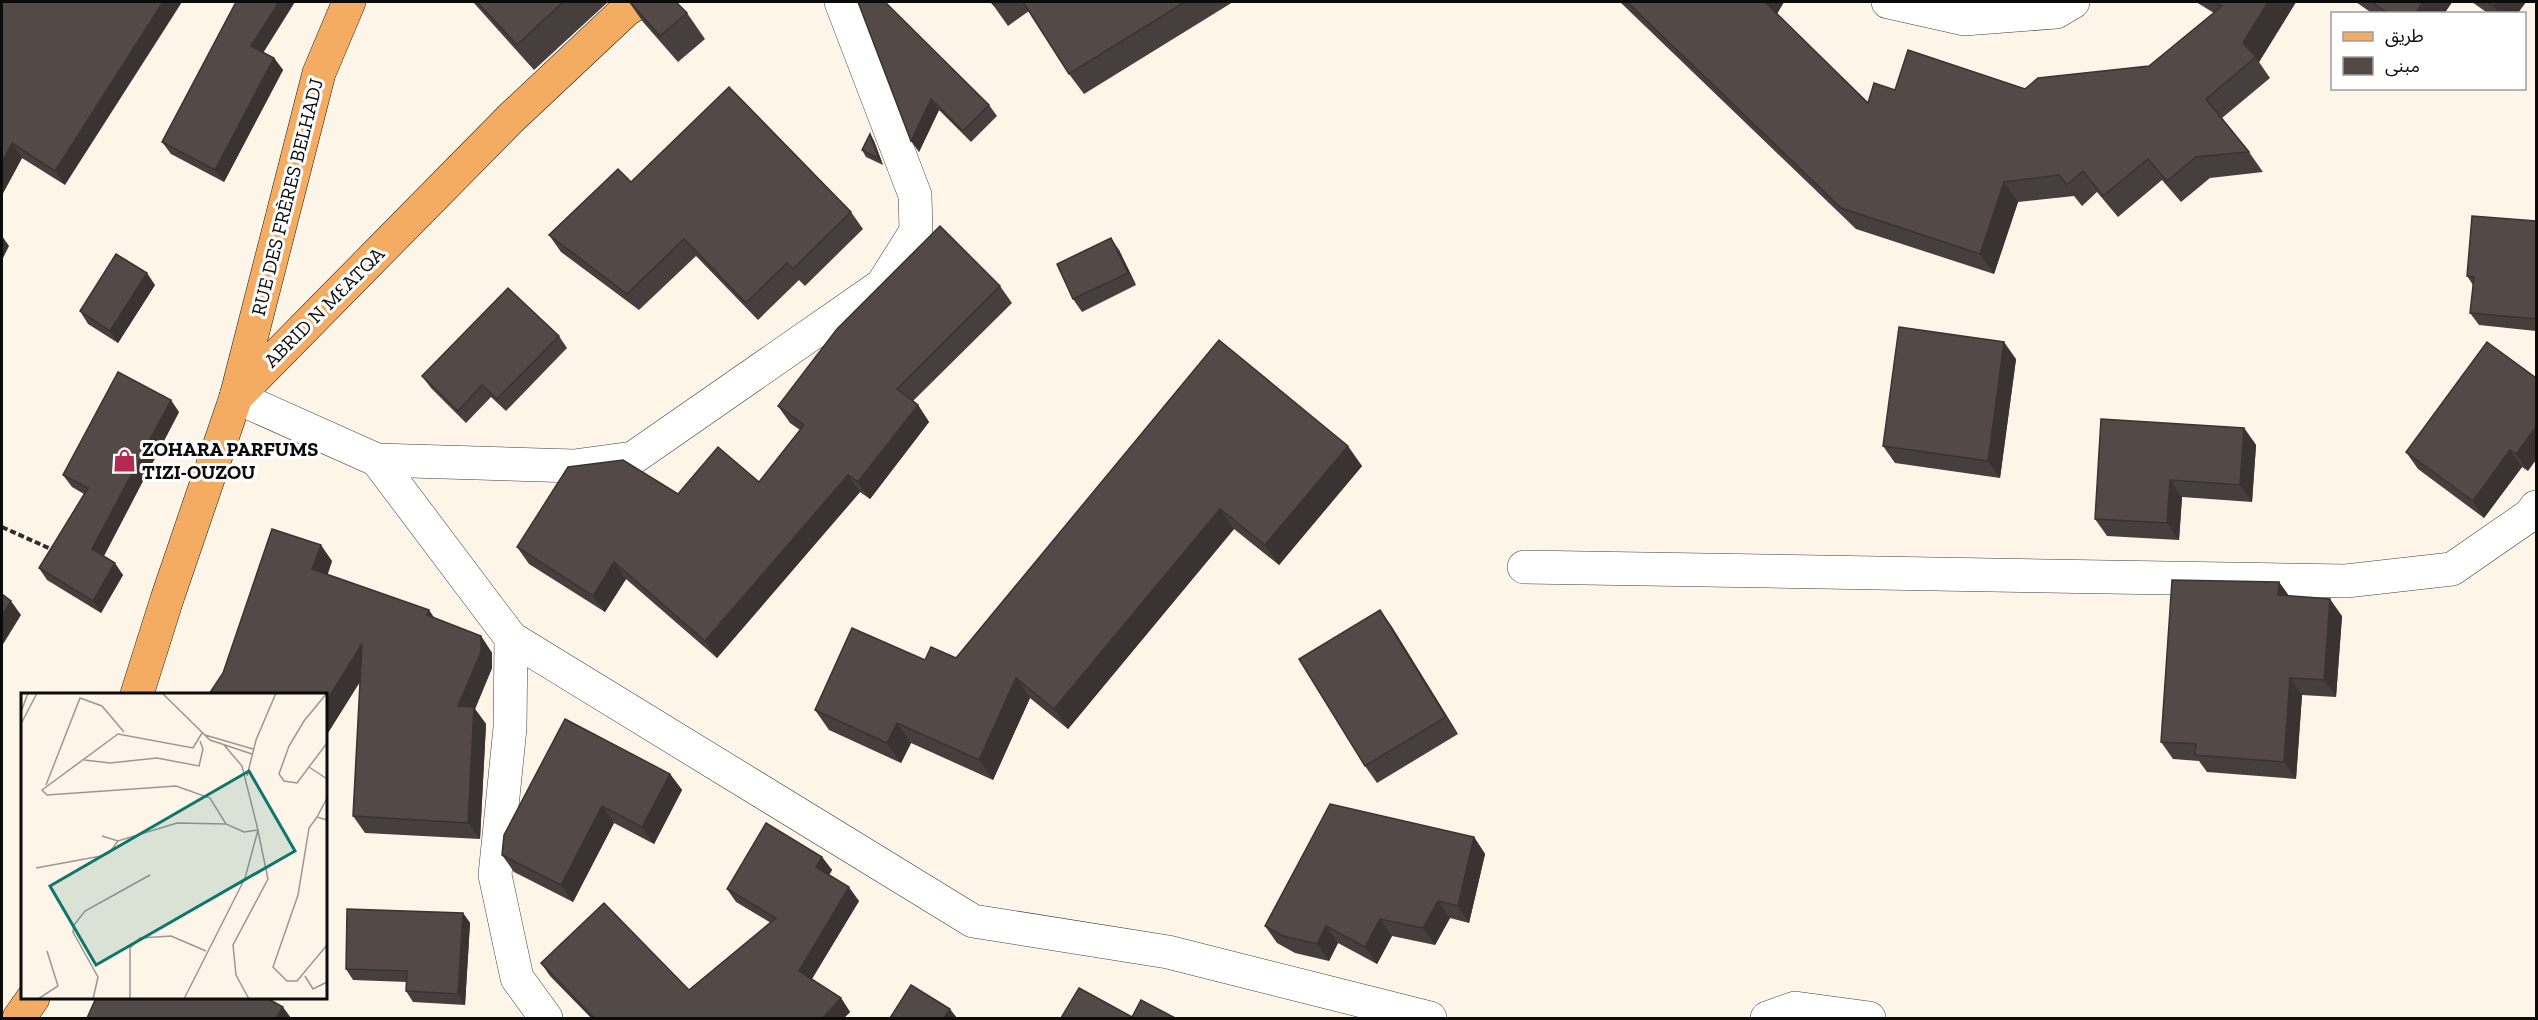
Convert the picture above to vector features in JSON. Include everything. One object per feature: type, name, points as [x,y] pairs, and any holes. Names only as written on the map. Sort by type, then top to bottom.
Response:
[{"type":"main road","name":"RUE DES FRÈRES BELHADJ","points":[[236,397],[319,73],[349,2]]},
{"type":"main road","name":"ABRID N MƐATQA","points":[[137,693],[236,397],[511,118],[626,10],[639,2]]},
{"type":"main road","points":[[19,1018],[32,999]]},
{"type":"main road","points":[[46,1018],[49,999]]},
{"type":"street","points":[[236,397],[377,460],[574,466],[633,458],[882,285],[916,231],[915,195],[841,2]]},
{"type":"street","points":[[1888,2],[1964,19],[2056,12],[2073,2]]},
{"type":"street","points":[[377,460],[511,638],[973,921],[1168,952],[1430,1018]]},
{"type":"street","points":[[1524,567],[2346,581],[2452,569],[2530,515],[2536,507]]},
{"type":"street","points":[[511,638],[510,728],[495,875],[517,978],[546,1018]]},
{"type":"street","points":[[1767,1018],[1795,1008],[1869,1018]]},
{"type":"path","points":[[2,527],[63,554]]},
{"type":"building","points":[[2,2],[163,2],[55,171],[12,143],[2,162]]},
{"type":"building","points":[[236,2],[279,2],[251,46],[274,58],[215,170],[162,142]]},
{"type":"building","points":[[477,2],[563,2],[517,45]]},
{"type":"building","points":[[630,2],[676,2],[687,13],[660,36]]},
{"type":"building","points":[[858,2],[885,2],[989,105],[963,131],[931,99],[911,141]]},
{"type":"building","points":[[1023,2],[1185,2],[1069,74]]},
{"type":"building","points":[[1627,2],[1765,2],[1868,103],[1874,83],[1895,90],[1908,50],[2025,89],[2038,78],[2149,66],[2222,6],[2214,2],[2268,2],[2243,43],[2256,57],[2206,99],[2249,152],[2196,157],[2167,181],[2148,159],[2103,196],[2083,171],[2067,185],[2059,175],[2004,182],[1980,254],[1841,208]]},
{"type":"building","points":[[2372,2],[2423,2],[2416,12],[2386,12]]},
{"type":"building","points":[[729,87],[851,212],[793,269],[787,263],[746,303],[684,239],[627,294],[549,235],[618,169],[631,182]]},
{"type":"building","points":[[870,134],[879,159],[862,150]]},
{"type":"building","points":[[2472,216],[2536,221],[2536,319],[2470,313],[2474,277],[2467,276]]},
{"type":"building","points":[[940,226],[1000,286],[897,389],[918,405],[858,482],[848,475],[705,641],[614,562],[593,596],[517,547],[568,467],[623,460],[678,494],[718,447],[759,482],[804,425],[778,406],[837,329]]},
{"type":"building","points":[[1111,238],[1128,273],[1073,299],[1057,264]]},
{"type":"building","points":[[116,254],[147,273],[110,331],[80,311]]},
{"type":"building","points":[[508,288],[559,336],[497,399],[482,385],[458,411],[422,376]]},
{"type":"building","points":[[1899,327],[2004,342],[1988,461],[1883,446]]},
{"type":"building","points":[[1219,340],[1348,446],[1265,545],[1220,509],[1054,709],[1016,678],[979,760],[897,723],[887,743],[815,710],[852,628],[925,660],[931,647],[956,658]]},
{"type":"building","points":[[2487,342],[2536,378],[2536,427],[2516,454],[2510,450],[2473,501],[2406,452]]},
{"type":"building","points":[[118,372],[171,400],[92,549],[115,563],[93,601],[39,568],[88,488],[63,475]]},
{"type":"building","points":[[2101,419],[2244,428],[2240,485],[2170,480],[2167,523],[2095,519]]},
{"type":"building","points":[[272,529],[321,545],[312,569],[429,610],[427,615],[481,636],[481,652],[458,706],[474,707],[468,823],[353,816],[362,644],[327,700],[327,693],[210,693],[223,673]]},
{"type":"building","points":[[2172,580],[2279,582],[2278,595],[2330,599],[2324,680],[2290,678],[2284,762],[2195,755],[2196,744],[2161,742]]},
{"type":"building","points":[[2,594],[11,601],[2,616]]},
{"type":"building","points":[[1380,610],[1446,717],[1365,766],[1299,659]]},
{"type":"building","points":[[565,719],[670,774],[642,827],[602,806],[561,885],[502,855],[504,835]]},
{"type":"building","points":[[1330,804],[1474,837],[1458,906],[1438,901],[1423,928],[1380,919],[1365,947],[1326,926],[1317,944],[1283,936],[1265,926]]},
{"type":"building","points":[[766,823],[822,857],[816,867],[849,887],[799,971],[841,998],[823,1018],[594,1018],[541,963],[604,903],[689,990],[776,918],[727,889]]},
{"type":"building","points":[[347,909],[463,913],[458,994],[406,991],[407,971],[346,969]]},
{"type":"building","points":[[911,985],[950,1009],[944,1018],[890,1018]]},
{"type":"building","points":[[1079,988],[1132,1017],[1141,1000],[1175,1018],[1061,1018]]},
{"type":"building","points":[[96,999],[269,999],[283,1007],[276,1018],[87,1018]]},
{"type":"place","name":"ZOHARA PARFUMS TIZI-OUZOU","points":[[124,461]]}]
